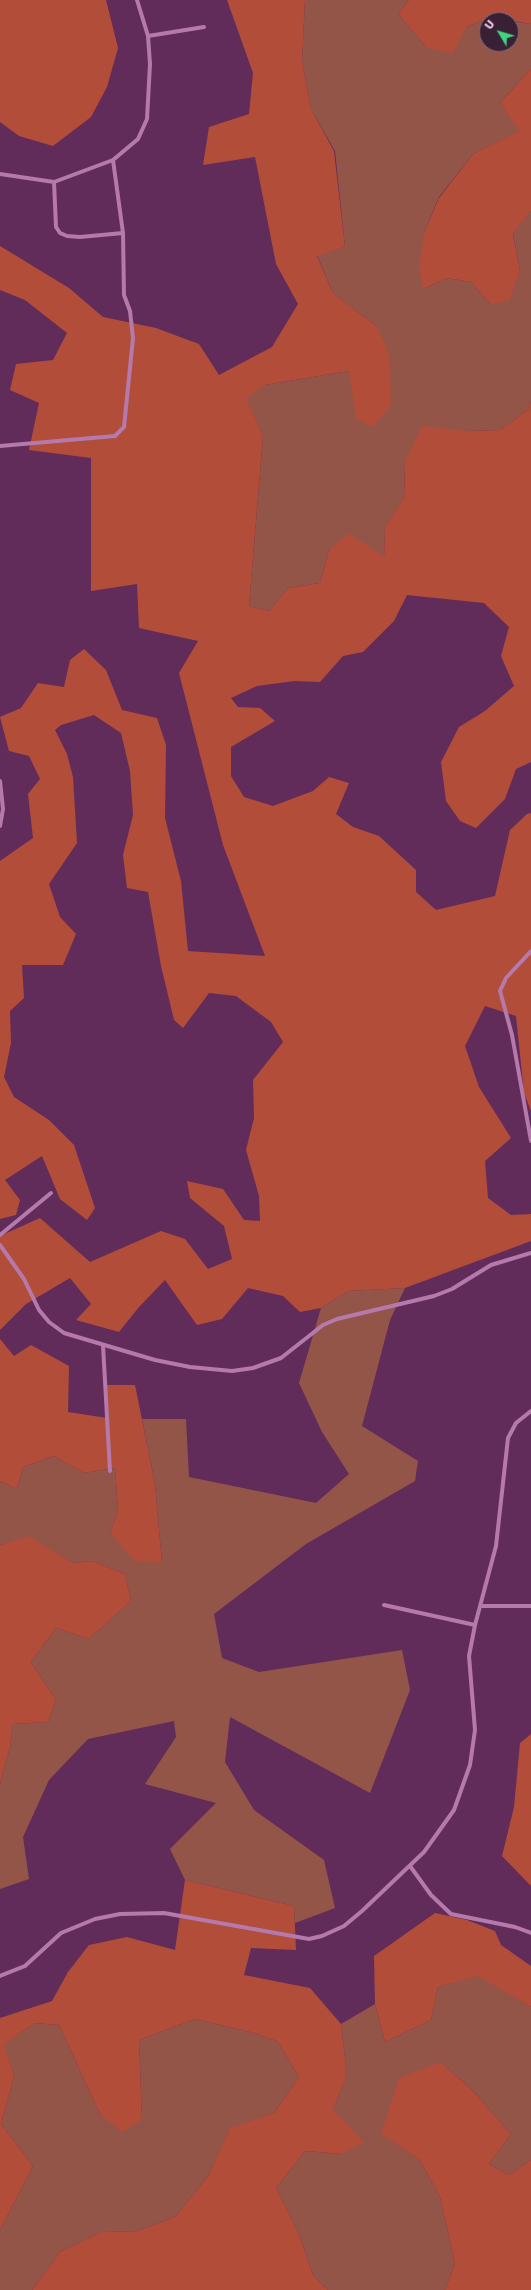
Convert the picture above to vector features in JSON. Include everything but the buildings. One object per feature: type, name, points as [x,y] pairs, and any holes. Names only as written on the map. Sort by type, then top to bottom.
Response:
[{"type":"street","points":[[0,174],[54,182],[113,160],[138,139],[147,119],[150,64],[148,36],[137,0]]},
{"type":"street","points":[[148,36],[204,27]]},
{"type":"street","points":[[0,446],[116,436],[124,427],[133,338],[130,311],[124,295],[123,233],[113,160]]},
{"type":"street","points":[[54,182],[56,227],[60,232],[67,236],[80,237],[123,233]]},
{"type":"street","points":[[0,780],[3,809],[0,826]]},
{"type":"street","points":[[531,951],[506,978],[500,991],[510,1028],[531,1141]]},
{"type":"street","points":[[0,1235],[51,1192]]},
{"type":"street","points":[[0,1245],[15,1264],[40,1310],[49,1322],[64,1333],[155,1360],[190,1367],[232,1371],[253,1368],[281,1358],[323,1325],[337,1318],[434,1296],[452,1289],[491,1266],[531,1253]]},
{"type":"street","points":[[103,1345],[110,1472]]},
{"type":"street","points":[[0,1976],[25,1966],[61,1933],[95,1919],[120,1914],[164,1913],[309,1938],[322,1936],[338,1929],[362,1912],[410,1866],[434,1839],[454,1810],[470,1765],[475,1730],[469,1656],[475,1625],[496,1546],[508,1438],[516,1423],[531,1411]]},
{"type":"street","points":[[384,1605],[475,1625]]},
{"type":"street","points":[[481,1606],[531,1606]]},
{"type":"street","points":[[410,1866],[431,1895],[451,1914],[514,1927],[531,1933]]},
{"type":"shaded area","points":[[0,0],[106,0],[118,48],[107,87],[91,117],[53,146],[19,136],[0,122]]},
{"type":"shaded area","points":[[227,0],[305,0],[302,61],[311,109],[334,151],[345,247],[317,256],[333,293],[378,327],[390,358],[391,405],[373,427],[356,419],[349,371],[265,385],[246,399],[263,436],[249,606],[269,611],[288,588],[320,583],[329,550],[349,533],[384,557],[385,528],[404,497],[405,462],[422,426],[469,431],[500,430],[529,409],[531,401],[531,762],[516,769],[505,799],[476,828],[460,821],[446,801],[441,762],[459,727],[485,711],[514,686],[501,656],[509,627],[484,603],[407,595],[394,621],[363,652],[343,656],[320,682],[294,681],[257,686],[231,698],[238,707],[260,708],[275,721],[231,747],[231,776],[244,797],[273,806],[313,791],[329,777],[349,783],[336,814],[353,827],[379,836],[416,870],[416,892],[436,910],[495,896],[510,830],[527,814],[531,813],[531,1111],[524,1093],[516,1016],[485,1006],[465,1046],[479,1087],[511,1138],[485,1161],[488,1198],[511,1215],[531,1214],[531,1241],[405,1288],[348,1291],[321,1308],[300,1312],[283,1296],[248,1288],[222,1319],[197,1325],[165,1280],[139,1307],[119,1332],[76,1320],[91,1304],[70,1278],[26,1304],[0,1330],[0,1236],[40,1218],[90,1262],[161,1231],[185,1239],[208,1269],[232,1259],[224,1226],[190,1198],[187,1181],[223,1189],[244,1220],[260,1221],[259,1196],[246,1150],[254,1118],[253,1080],[283,1042],[271,1022],[236,996],[209,993],[183,1028],[174,1020],[161,966],[148,892],[127,888],[123,855],[133,815],[130,771],[121,733],[94,715],[61,725],[55,730],[67,754],[73,777],[77,843],[49,884],[60,917],[76,934],[63,965],[22,965],[24,998],[10,1011],[11,1043],[4,1077],[14,1097],[49,1120],[74,1145],[95,1208],[87,1220],[60,1199],[42,1156],[5,1180],[20,1200],[16,1215],[0,1219],[0,861],[33,838],[28,794],[40,779],[29,756],[9,751],[0,717],[21,708],[38,683],[64,687],[70,660],[84,649],[106,670],[122,710],[157,718],[166,745],[165,818],[181,881],[188,951],[265,956],[223,845],[179,673],[198,641],[139,628],[137,584],[91,591],[91,458],[29,450],[39,403],[10,390],[16,364],[53,360],[67,333],[25,300],[0,290],[0,246],[69,288],[103,317],[156,328],[199,344],[219,375],[272,347],[298,304],[276,264],[255,157],[203,165],[209,127],[249,114],[253,73]]},
{"type":"shaded area","points":[[305,0],[409,0],[398,14],[427,48],[466,27],[479,22],[479,52],[519,52],[519,22],[531,24],[531,69],[500,103],[520,131],[473,154],[439,197],[425,230],[423,289],[447,278],[471,282],[490,304],[520,271],[513,232],[531,211],[531,401],[529,409],[500,430],[469,431],[405,462],[404,497],[385,529],[384,558],[329,550],[320,583],[288,588],[269,611],[249,606],[263,436],[245,399],[265,385],[349,371],[378,327],[333,293],[317,255],[345,247],[335,151],[311,109],[302,61]]},
{"type":"shaded area","points":[[409,0],[531,0],[531,24],[519,22],[519,12],[479,12],[479,22],[466,27],[453,53],[427,48],[398,14]]},
{"type":"shaded area","points":[[531,69],[531,211],[513,233],[520,271],[509,301],[490,304],[471,282],[447,278],[423,289],[419,267],[425,230],[439,198],[473,154],[519,131],[500,103]]},
{"type":"shaded area","points":[[405,1288],[390,1320],[362,1426],[418,1461],[415,1481],[306,1544],[214,1614],[222,1658],[259,1672],[402,1650],[410,1690],[370,1793],[230,1717],[225,1762],[254,1810],[324,1860],[335,1908],[295,1923],[294,1906],[185,1880],[170,1849],[216,1803],[145,1784],[176,1737],[174,1721],[88,1739],[49,1780],[23,1837],[29,1879],[0,1889],[0,1784],[10,1747],[13,1724],[48,1722],[56,1700],[31,1662],[56,1628],[89,1639],[131,1601],[125,1574],[92,1561],[73,1563],[29,1537],[0,1545],[0,1481],[17,1489],[23,1467],[54,1456],[84,1473],[115,1468],[118,1510],[110,1533],[162,1563],[155,1484],[142,1419],[186,1419],[189,1477],[316,1503],[349,1474],[322,1432],[299,1383],[321,1308],[348,1291]]},
{"type":"shaded area","points":[[0,1339],[14,1356],[31,1345],[69,1366],[68,1412],[107,1418],[107,1385],[135,1385],[155,1484],[162,1563],[135,1561],[110,1533],[118,1510],[115,1468],[84,1473],[54,1456],[23,1467],[17,1489],[0,1481]]},
{"type":"shaded area","points":[[29,1536],[73,1563],[92,1561],[125,1574],[131,1601],[89,1639],[56,1628],[31,1662],[56,1700],[48,1722],[13,1724],[10,1747],[0,1784],[0,1545]]},
{"type":"shaded area","points":[[531,1734],[531,1886],[502,1856],[514,1807],[520,1743]]},
{"type":"shaded area","points":[[185,1880],[294,1906],[296,1950],[251,1948],[244,1975],[310,1988],[341,2024],[347,2075],[333,2110],[364,2142],[341,2154],[305,2151],[276,2188],[299,2234],[313,2275],[328,2290],[32,2290],[60,2252],[103,2231],[134,2232],[175,2217],[208,2176],[230,2128],[274,2113],[299,2077],[277,2041],[250,2032],[195,2019],[139,2040],[142,2120],[122,2132],[100,2114],[59,2025],[35,2023],[4,2044],[14,2076],[1,2124],[33,2166],[0,2230],[0,2018],[52,2001],[68,1972],[89,1945],[127,1937],[175,1950]]},
{"type":"shaded area","points":[[435,1913],[467,1920],[495,1931],[501,1945],[531,1966],[531,2007],[478,1976],[438,1987],[431,2020],[385,2042],[375,2004],[374,1956]]},
{"type":"shaded area","points":[[478,1975],[531,2007],[531,2160],[509,2175],[489,2164],[511,2134],[474,2092],[441,2062],[382,2134],[420,2160],[440,2197],[455,2263],[445,2290],[328,2290],[313,2275],[299,2234],[276,2188],[305,2151],[341,2154],[333,2110],[347,2075],[341,2024],[375,2004],[385,2042],[431,2020],[438,1987]]},
{"type":"shaded area","points":[[195,2019],[250,2032],[277,2041],[299,2077],[274,2113],[230,2129],[208,2176],[175,2217],[134,2232],[103,2231],[60,2252],[32,2290],[0,2290],[0,2230],[33,2166],[1,2124],[14,2076],[3,2044],[35,2023],[59,2025],[100,2114],[142,2120],[139,2040]]},
{"type":"shaded area","points":[[441,2062],[474,2092],[511,2134],[489,2164],[509,2175],[531,2160],[531,2290],[445,2290],[455,2263],[440,2197],[420,2160],[381,2134],[399,2078]]}]
